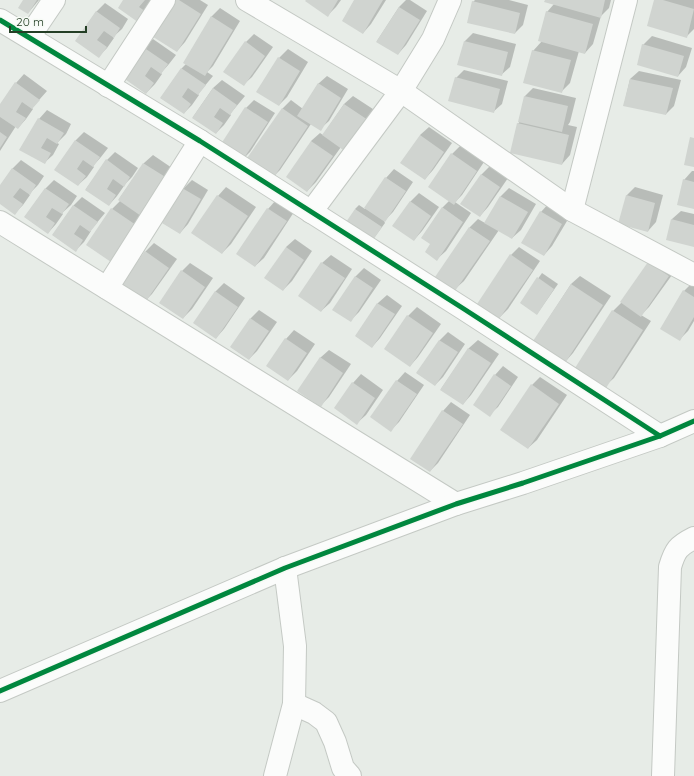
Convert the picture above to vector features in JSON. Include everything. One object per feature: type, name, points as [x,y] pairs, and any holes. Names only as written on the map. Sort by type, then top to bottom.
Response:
[{"type":"street","points":[[29,37],[54,0]]},
{"type":"street","points":[[108,86],[164,0]]},
{"type":"street","points":[[247,0],[401,91],[572,210],[694,275]]},
{"type":"street","points":[[312,212],[401,91],[433,39],[450,0]]},
{"type":"street","points":[[572,210],[626,0]]},
{"type":"street","points":[[0,20],[200,141],[660,436]]},
{"type":"street","points":[[107,288],[200,141]]},
{"type":"street","points":[[0,222],[456,504]]},
{"type":"street","points":[[0,691],[285,568],[456,504],[523,483],[660,436],[694,421]]},
{"type":"street","points":[[663,776],[670,567],[674,553],[680,545],[694,538]]},
{"type":"street","points":[[275,776],[294,704],[295,646],[285,568]]},
{"type":"street","points":[[294,704],[314,713],[326,722],[335,742],[343,768],[350,776]]},
{"type":"building","points":[[23,0],[37,0],[28,14],[18,8]]},
{"type":"building","points":[[123,0],[145,0],[139,7],[149,14],[142,25],[118,8]]},
{"type":"building","points":[[173,0],[179,0],[201,14],[177,52],[150,35]]},
{"type":"building","points":[[338,0],[328,17],[305,1]]},
{"type":"building","points":[[354,0],[383,0],[363,34],[342,21]]},
{"type":"building","points":[[545,0],[605,0],[601,18],[544,2]]},
{"type":"building","points":[[654,0],[663,0],[694,9],[687,38],[647,26]]},
{"type":"building","points":[[472,1],[520,13],[515,34],[467,23]]},
{"type":"building","points":[[399,7],[420,20],[398,55],[376,42]]},
{"type":"building","points":[[96,11],[120,28],[114,38],[104,31],[97,40],[107,47],[99,58],[75,41]]},
{"type":"building","points":[[546,11],[593,24],[585,54],[538,41]]},
{"type":"building","points":[[211,16],[233,30],[205,76],[183,63]]},
{"type":"building","points":[[245,41],[265,56],[244,86],[223,72]]},
{"type":"building","points":[[464,41],[508,52],[502,76],[457,65]]},
{"type":"building","points":[[642,44],[684,56],[678,77],[637,65]]},
{"type":"building","points":[[143,47],[168,64],[161,74],[151,67],[145,76],[154,83],[146,94],[122,77]]},
{"type":"building","points":[[532,50],[571,60],[562,93],[523,83]]},
{"type":"building","points":[[278,57],[300,71],[279,106],[256,92]]},
{"type":"building","points":[[181,68],[206,85],[198,95],[188,88],[182,97],[191,104],[184,114],[160,98]]},
{"type":"building","points":[[455,77],[500,89],[494,113],[448,101]]},
{"type":"building","points":[[630,79],[673,88],[666,115],[623,106]]},
{"type":"building","points":[[15,82],[40,100],[32,109],[22,102],[16,112],[26,118],[18,129],[0,117],[0,104]]},
{"type":"building","points":[[318,83],[341,98],[321,131],[297,116]]},
{"type":"building","points":[[213,88],[237,105],[230,115],[220,108],[214,117],[223,123],[216,134],[192,118]]},
{"type":"building","points":[[524,96],[568,106],[562,132],[518,122]]},
{"type":"building","points":[[344,104],[368,120],[346,152],[322,135]]},
{"type":"building","points":[[245,107],[268,122],[242,161],[219,147]]},
{"type":"building","points":[[282,108],[308,126],[272,180],[245,161]]},
{"type":"building","points":[[38,118],[64,133],[57,144],[47,138],[41,148],[51,153],[45,164],[19,150]]},
{"type":"building","points":[[517,123],[569,135],[562,165],[510,153]]},
{"type":"building","points":[[0,132],[7,137],[0,148]]},
{"type":"building","points":[[420,135],[444,152],[425,180],[400,163]]},
{"type":"building","points":[[690,137],[694,138],[694,167],[684,165]]},
{"type":"building","points":[[75,140],[100,157],[93,167],[83,160],[77,169],[86,176],[78,186],[54,170]]},
{"type":"building","points":[[311,141],[333,156],[307,192],[286,177]]},
{"type":"building","points":[[451,153],[477,171],[454,205],[428,187]]},
{"type":"building","points":[[106,159],[130,177],[124,187],[113,179],[107,189],[116,195],[109,206],[85,190]]},
{"type":"building","points":[[143,163],[167,178],[141,216],[118,200]]},
{"type":"building","points":[[12,168],[36,185],[30,195],[20,188],[13,197],[23,204],[15,215],[0,204],[0,185]]},
{"type":"building","points":[[481,174],[500,187],[480,217],[460,204]]},
{"type":"building","points":[[385,177],[406,191],[385,222],[364,208]]},
{"type":"building","points":[[683,179],[694,182],[694,209],[677,205]]},
{"type":"building","points":[[45,188],[69,204],[62,214],[52,208],[46,217],[55,223],[48,234],[24,217]]},
{"type":"building","points":[[182,188],[201,199],[180,234],[162,223]]},
{"type":"building","points":[[217,195],[248,216],[222,254],[191,233]]},
{"type":"building","points":[[626,195],[655,203],[648,232],[618,224]]},
{"type":"building","points":[[500,196],[528,212],[512,239],[484,223]]},
{"type":"building","points":[[410,201],[431,216],[414,241],[392,226]]},
{"type":"building","points":[[73,205],[98,222],[90,232],[80,225],[74,234],[83,240],[76,252],[52,235]]},
{"type":"building","points":[[442,207],[463,222],[437,261],[425,252],[430,244],[421,238]]},
{"type":"building","points":[[111,208],[136,225],[111,262],[86,245]]},
{"type":"building","points":[[267,208],[287,221],[255,267],[236,254]]},
{"type":"building","points":[[355,209],[382,227],[371,243],[344,225]]},
{"type":"building","points":[[540,211],[562,224],[544,256],[521,243]]},
{"type":"building","points":[[671,219],[694,225],[694,247],[666,240]]},
{"type":"building","points":[[469,227],[490,241],[455,291],[435,277]]},
{"type":"building","points":[[286,247],[304,260],[283,291],[264,278]]},
{"type":"building","points":[[145,251],[169,268],[144,304],[119,287]]},
{"type":"building","points":[[510,254],[533,270],[499,319],[477,304]]},
{"type":"building","points":[[321,262],[345,278],[321,312],[298,296]]},
{"type":"building","points":[[648,262],[669,276],[641,317],[620,302]]},
{"type":"building","points":[[181,270],[205,287],[183,319],[159,303]]},
{"type":"building","points":[[355,276],[373,288],[351,322],[332,310]]},
{"type":"building","points":[[537,277],[554,289],[537,315],[520,303]]},
{"type":"building","points":[[571,284],[603,305],[565,363],[533,341]]},
{"type":"building","points":[[683,290],[694,297],[694,317],[680,341],[660,329]]},
{"type":"building","points":[[215,291],[238,307],[216,339],[193,323]]},
{"type":"building","points":[[377,303],[395,314],[372,348],[355,336]]},
{"type":"building","points":[[612,310],[643,330],[606,388],[575,368]]},
{"type":"building","points":[[407,315],[433,333],[410,367],[384,349]]},
{"type":"building","points":[[250,318],[269,331],[249,360],[230,347]]},
{"type":"building","points":[[285,338],[307,353],[288,381],[266,366]]},
{"type":"building","points":[[439,340],[458,352],[435,386],[416,373]]},
{"type":"building","points":[[468,348],[491,363],[463,405],[440,390]]},
{"type":"building","points":[[320,357],[343,373],[321,407],[297,391]]},
{"type":"building","points":[[494,374],[511,386],[490,417],[473,405]]},
{"type":"building","points":[[396,380],[417,394],[391,432],[370,417]]},
{"type":"building","points":[[352,382],[375,398],[357,425],[334,408]]},
{"type":"building","points":[[531,384],[559,404],[528,449],[500,430]]},
{"type":"building","points":[[442,410],[463,424],[430,472],[410,459]]},
{"type":"cycle path","points":[[0,20],[200,141],[660,436]]},
{"type":"cycle path","points":[[0,691],[285,568],[456,504],[523,483],[660,436],[694,421]]}]
